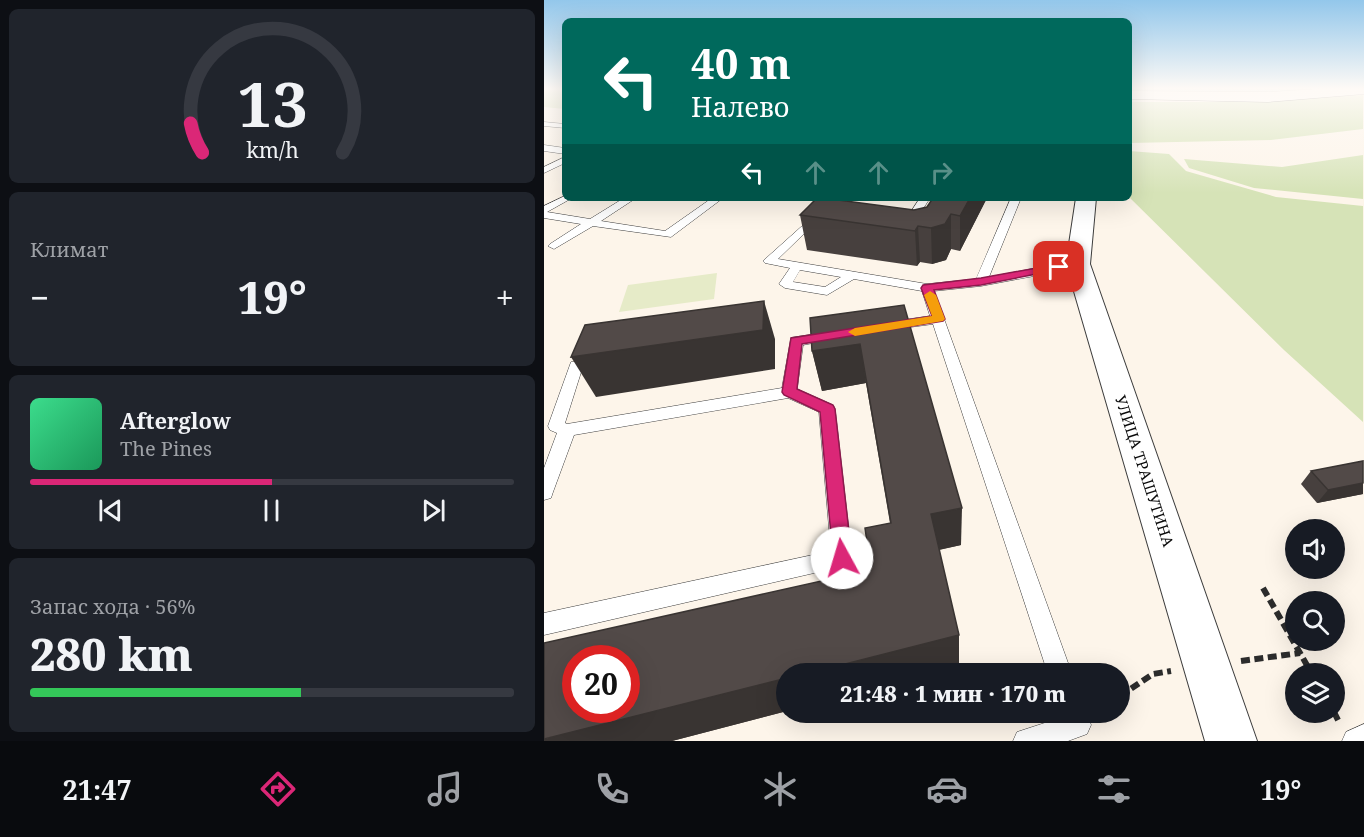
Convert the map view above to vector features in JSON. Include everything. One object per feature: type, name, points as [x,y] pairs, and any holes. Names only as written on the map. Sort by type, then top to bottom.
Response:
[{"type":"street","name":"УЛИЦА ТРАШУТИНА","points":[[1086,201],[1078,264],[1231,741]]},
{"type":"lane","points":[[544,124],[562,126]]},
{"type":"lane","points":[[544,148],[562,151]]},
{"type":"lane","points":[[544,170],[562,161]]},
{"type":"lane","points":[[544,213],[562,201]]},
{"type":"lane","points":[[554,246],[626,201]]},
{"type":"lane","points":[[544,213],[667,235],[714,201]]},
{"type":"lane","points":[[900,234],[923,201]]},
{"type":"lane","points":[[981,282],[1015,201]]},
{"type":"lane","points":[[833,224],[811,221],[769,261],[927,288],[981,282],[1078,264]]},
{"type":"lane","points":[[797,266],[785,284],[827,291],[852,275]]},
{"type":"lane","points":[[927,288],[1056,663]]},
{"type":"lane","points":[[873,329],[939,319]]},
{"type":"lane","points":[[789,392],[796,341],[840,334]]},
{"type":"lane","points":[[544,624],[842,558],[827,409],[789,392],[567,430],[556,426],[576,366]]},
{"type":"lane","points":[[544,492],[567,430]]},
{"type":"lane","points":[[1026,741],[1078,725],[1077,723]]},
{"type":"lane","points":[[1356,741],[1363,737]]},
{"type":"path","points":[[1263,588],[1306,663]]},
{"type":"green space","points":[[1132,124],[1363,124],[1363,129],[1271,140],[1132,143]]},
{"type":"green space","points":[[1132,151],[1169,154],[1186,171],[1276,197],[1363,206],[1363,422],[1284,350],[1132,200]]},
{"type":"green space","points":[[1363,155],[1363,199],[1254,188],[1189,168],[1184,159],[1282,167]]},
{"type":"green space","points":[[717,273],[714,299],[619,312],[628,285]]},
{"type":"building","points":[[814,201],[846,201],[914,210],[927,207],[931,201],[968,201],[960,216],[951,214],[945,224],[931,228],[918,226],[915,231],[800,215]]},
{"type":"building","points":[[764,301],[763,330],[571,357],[585,325]]},
{"type":"building","points":[[904,305],[962,508],[931,514],[959,635],[849,663],[776,663],[776,681],[640,715],[640,645],[562,645],[562,723],[608,723],[544,739],[544,643],[871,570],[865,528],[891,523],[860,344],[812,351],[810,318]]},
{"type":"building","points":[[1363,461],[1363,483],[1328,490],[1311,471]]},
{"type":"slow traffic","points":[[855,332],[939,319],[930,295]]},
{"type":"route","points":[[842,558],[827,409],[789,392],[796,341],[939,319],[927,288],[981,282],[1059,267]]}]
